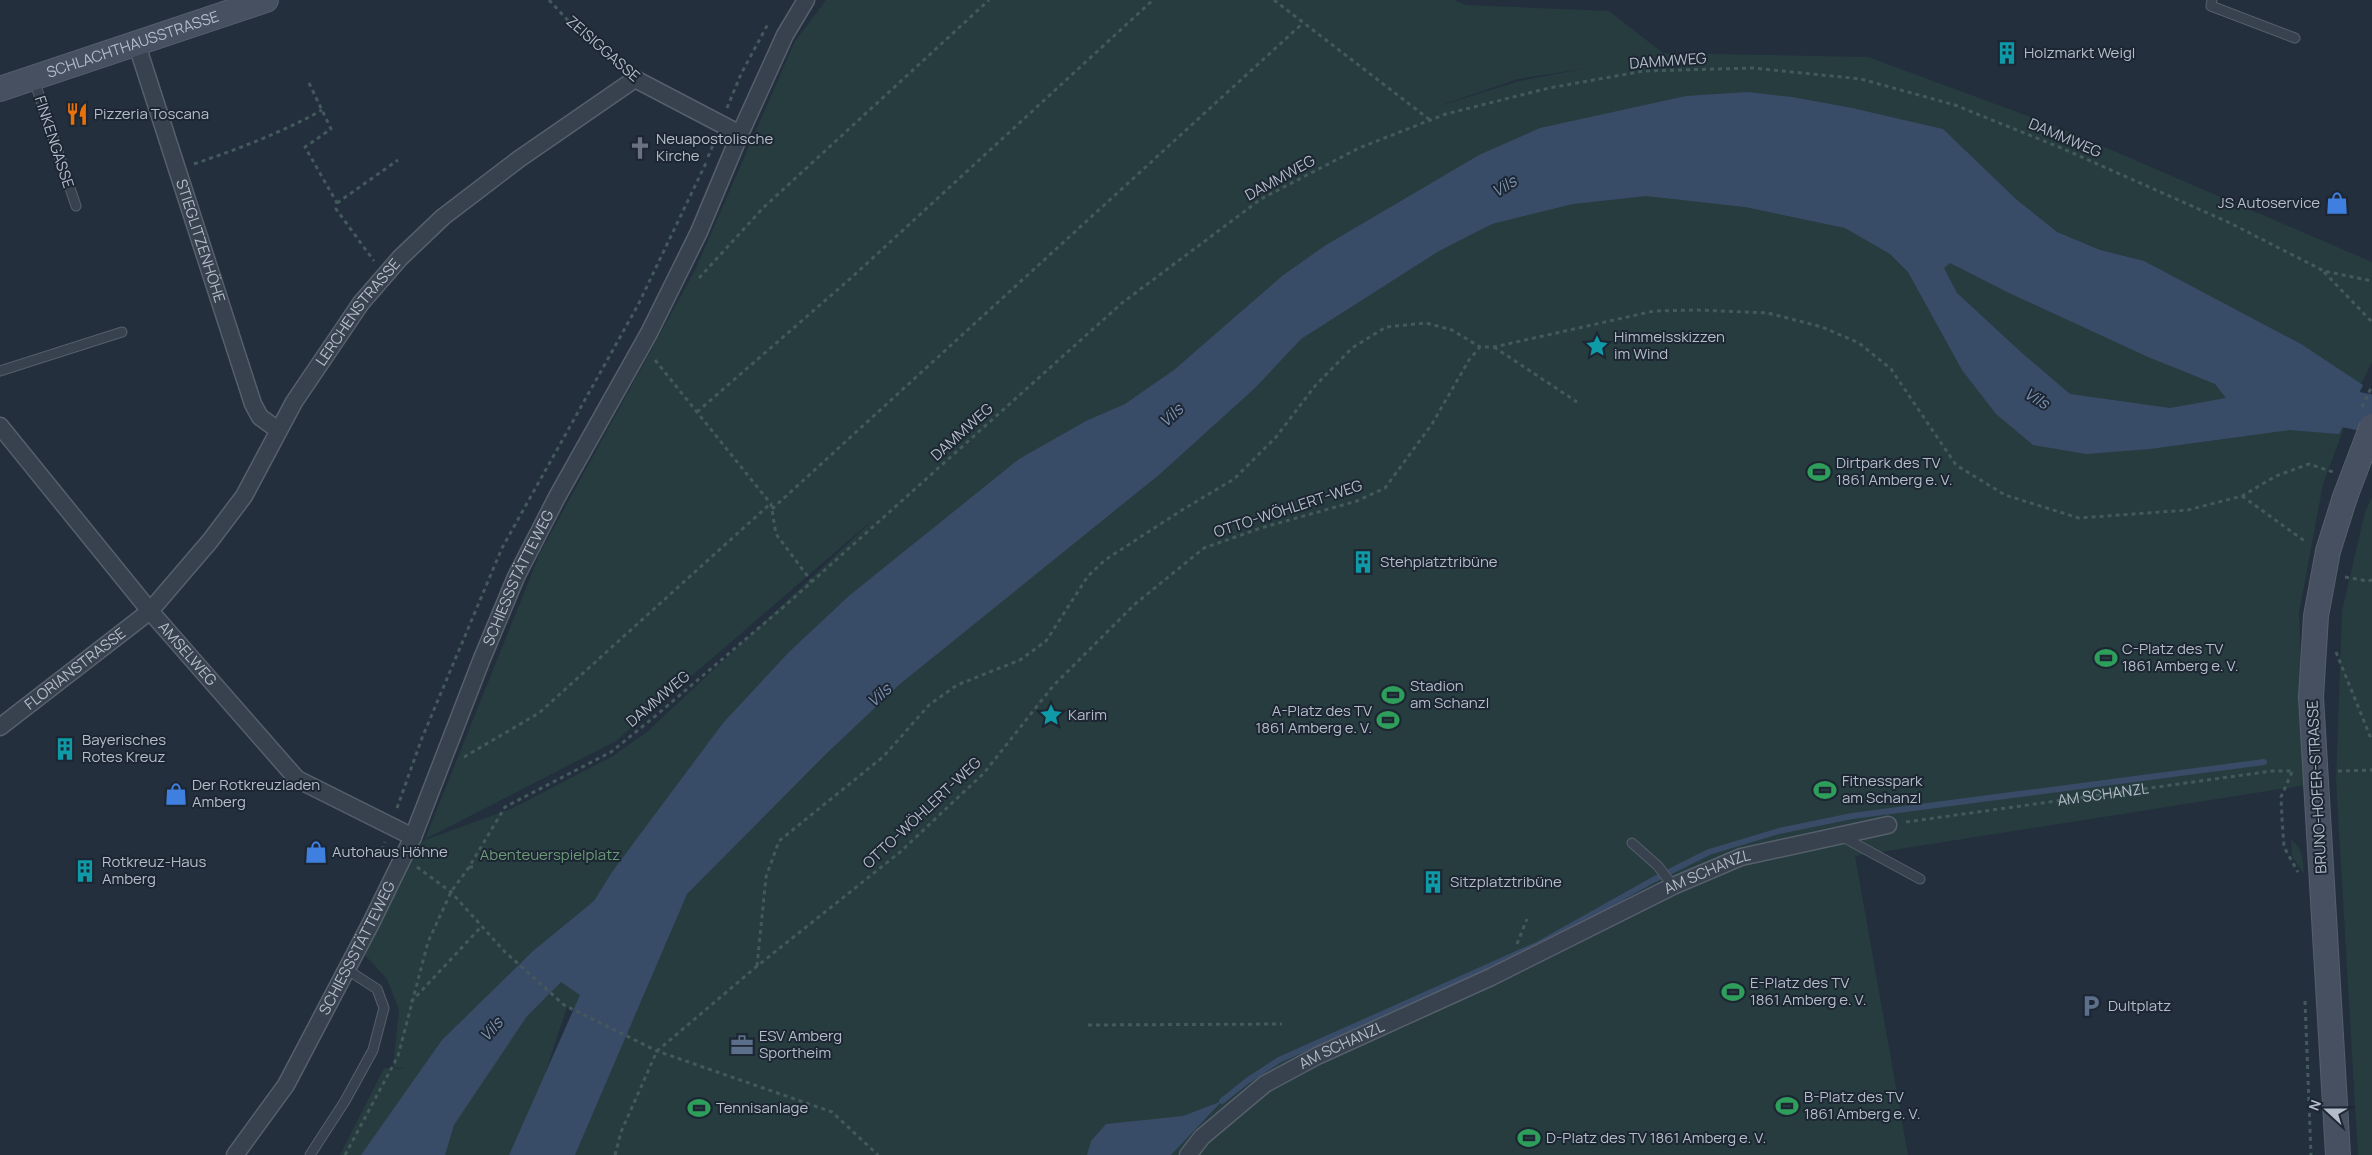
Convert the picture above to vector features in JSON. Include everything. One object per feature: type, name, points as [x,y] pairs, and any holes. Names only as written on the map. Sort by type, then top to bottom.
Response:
[{"type":"main road","name":"SCHLACHTHAUSSTRASSE","points":[[0,89],[266,0]]},
{"type":"main road","name":"BRUNO-HOFER-STRASSE","points":[[2338,1155],[2304,771],[2316,616],[2328,551],[2345,497],[2372,426]]},
{"type":"street","name":"SCHIESSSTÄTTEWEG","points":[[235,1155],[286,1085],[412,837],[516,576],[557,497],[649,333],[699,232],[740,134],[785,35],[806,0]]},
{"type":"street","name":"STIEGLITZENHÖHE","points":[[136,42],[253,404],[260,417],[278,430]]},
{"type":"street","name":"ZEISIGGASSE","points":[[635,79],[740,134]]},
{"type":"street","name":"LERCHENSTRASSE","points":[[150,611],[210,541],[244,496],[294,402],[361,303],[400,258],[443,217],[519,159],[635,79]]},
{"type":"street","name":"AMSELWEG","points":[[0,426],[150,611],[297,779],[412,837]]},
{"type":"street","name":"FLORIANSTRASSE","points":[[0,727],[150,611]]},
{"type":"street","name":"AM SCHANZL","points":[[1188,1155],[1202,1137],[1265,1084],[1318,1056],[1491,977],[1673,886],[1740,857],[1838,834],[1888,825]]},
{"type":"lane","points":[[2212,0],[2210,6],[2296,38]]},
{"type":"lane","name":"FINKENGASSE","points":[[34,77],[58,157],[76,206]]},
{"type":"lane","points":[[0,371],[122,332]]},
{"type":"lane","points":[[1838,834],[1920,879]]},
{"type":"lane","points":[[1632,843],[1658,866],[1673,886]]},
{"type":"lane","points":[[310,1155],[346,1101],[374,1050],[384,1008],[377,989],[346,969]]},
{"type":"path","name":"ZEISIGGASSE","points":[[549,0],[574,27],[635,79]]},
{"type":"path","points":[[697,281],[702,273],[763,208],[989,0]]},
{"type":"path","points":[[697,412],[851,278],[1153,0]]},
{"type":"path","points":[[1274,0],[1430,120]]},
{"type":"path","points":[[721,124],[741,74],[770,20]]},
{"type":"path","points":[[772,509],[1303,22]]},
{"type":"path","name":"DAMMWEG","points":[[345,1155],[398,1056],[428,942],[451,892],[469,867],[505,807],[611,752],[653,718],[812,582],[1122,303],[1261,199],[1358,148],[1446,114],[1549,88],[1644,71],[1753,68],[1862,79],[1955,105],[2059,147],[2230,223],[2324,271]]},
{"type":"path","points":[[309,84],[330,129],[305,147],[337,203],[336,209],[367,252]]},
{"type":"path","points":[[177,170],[252,144],[290,128],[322,110]]},
{"type":"path","points":[[337,203],[398,160]]},
{"type":"path","points":[[2324,271],[2372,282]]},
{"type":"path","points":[[2324,271],[2372,322]]},
{"type":"path","points":[[756,966],[766,877],[779,841],[884,756],[929,705],[957,685],[1020,660],[1046,640],[1088,576],[1100,565],[1182,510],[1234,479],[1276,437],[1315,386],[1352,348],[1386,327],[1426,323],[1452,330],[1480,347],[1494,347],[1654,311],[1697,310],[1768,313],[1822,327],[1859,342],[1891,369],[1956,465],[2005,495],[2079,518],[2188,510],[2242,496],[2276,476],[2308,464]]},
{"type":"path","name":"OTTO-WÖHLERT-WEG","points":[[615,1155],[621,1132],[657,1051],[756,966],[899,853],[984,773],[1053,686],[1135,604],[1204,548],[1261,528],[1357,501],[1386,488],[1432,424],[1469,360],[1480,347]]},
{"type":"path","points":[[1494,347],[1577,402]]},
{"type":"path","points":[[652,358],[771,504],[776,534],[812,582]]},
{"type":"path","points":[[2242,496],[2306,542]]},
{"type":"path","points":[[442,764],[456,761],[539,714],[771,504]]},
{"type":"path","points":[[2344,577],[2372,580]]},
{"type":"path","points":[[2334,647],[2372,741]]},
{"type":"path","name":"AM SCHANZL","points":[[1888,825],[2272,771],[2372,770]]},
{"type":"path","points":[[2299,874],[2284,847],[2281,797],[2304,771]]},
{"type":"path","points":[[402,857],[451,892],[505,952],[564,1005],[657,1051],[832,1112],[878,1155]]},
{"type":"path","points":[[469,867],[475,867]]},
{"type":"path","points":[[1517,945],[1527,919]]},
{"type":"path","points":[[411,1002],[481,927]]},
{"type":"path","points":[[2304,1000],[2311,1155]]},
{"type":"path","points":[[1088,1024],[1282,1024]]},
{"type":"green space","name":"Abenteuerspielplatz","points":[[826,0],[1454,0],[1466,5],[1609,11],[1663,53],[1868,57],[2058,127],[2372,262],[2372,362],[2358,390],[2323,484],[2299,613],[2306,785],[1855,856],[1908,1155],[573,1155],[624,1036],[567,1007],[544,1077],[509,1155],[340,1155],[384,1068],[406,1069],[393,1067],[399,1010],[387,979],[362,952],[422,841],[511,809],[613,756],[647,732],[875,518],[616,741],[425,839],[540,553],[695,270],[795,41]],"holes":[[[1582,69],[1519,81],[1430,109],[1518,79]]]},
{"type":"green space","points":[[2372,497],[2372,1155],[2358,1155],[2336,780],[2342,611],[2365,512]]},
{"type":"green space","points":[[2291,840],[2300,851],[2303,859],[2304,874],[2292,856]]},
{"type":"water","points":[[1748,92],[1792,97],[1852,108],[1943,129],[2017,200],[2057,232],[2100,250],[2144,261],[2301,344],[2363,385],[2339,434],[2289,430],[2150,449],[2086,454],[2033,445],[1996,414],[1962,370],[1908,272],[1890,254],[1845,228],[1745,207],[1646,196],[1573,204],[1492,224],[1439,251],[1301,339],[1255,388],[1160,474],[900,684],[827,753],[687,894],[575,1155],[509,1155],[580,995],[561,982],[527,1016],[454,1125],[445,1155],[361,1155],[442,1040],[533,951],[594,901],[612,872],[723,723],[789,652],[850,595],[1019,459],[1086,421],[1125,404],[1174,370],[1282,276],[1326,245],[1479,155],[1540,128],[1686,96]],"holes":[[[1950,263],[2009,293],[2148,357],[2215,384],[2226,398],[2170,408],[2070,394],[1957,293],[1944,268]]]},
{"type":"water","points":[[1222,1101],[1171,1155],[1087,1155],[1091,1141],[1106,1124],[1183,1116]]},
{"type":"waterway","name":"Vils","points":[[2303,396],[2314,402],[2372,414]]},
{"type":"waterway","points":[[1222,1101],[1247,1081],[1279,1060],[1537,945],[1653,880],[1709,852],[1779,831],[1852,816],[2264,762]]},
{"type":"place","name":"Holzmarkt Weigl","points":[[2007,53]]},
{"type":"place","name":"Pizzeria Toscana","points":[[77,114]]},
{"type":"place","name":"Neuapostolische Kirche","points":[[640,148]]},
{"type":"place","name":"JS Autoservice","points":[[2337,203]]},
{"type":"place","name":"Himmelsskizzen im Wind","points":[[1597,346]]},
{"type":"place","name":"Dirtpark des TV 1861 Amberg e. V.","points":[[1819,472]]},
{"type":"place","name":"Stehplatztribüne","points":[[1363,562]]},
{"type":"place","name":"C-Platz des TV 1861 Amberg e. V.","points":[[2106,658]]},
{"type":"place","name":"Stadion am Schanzl","points":[[1393,695]]},
{"type":"place","name":"Karim","points":[[1051,715]]},
{"type":"place","name":"A-Platz des TV 1861 Amberg e. V.","points":[[1388,720]]},
{"type":"place","name":"Bayerisches Rotes Kreuz","points":[[65,749]]},
{"type":"place","name":"Fitnesspark am Schanzl","points":[[1825,790]]},
{"type":"place","name":"Der Rotkreuzladen Amberg","points":[[176,794]]},
{"type":"place","name":"Autohaus Höhne","points":[[316,852]]},
{"type":"place","name":"Rotkreuz-Haus Amberg","points":[[85,871]]},
{"type":"place","name":"Sitzplatztribüne","points":[[1433,882]]},
{"type":"place","name":"E-Platz des TV 1861 Amberg e. V.","points":[[1733,992]]},
{"type":"place","name":"Dultplatz","points":[[2091,1006]]},
{"type":"place","name":"ESV Amberg Sportheim","points":[[742,1045]]},
{"type":"place","name":"B-Platz des TV 1861 Amberg e. V.","points":[[1787,1106]]},
{"type":"place","name":"Tennisanlage","points":[[699,1108]]},
{"type":"place","name":"D-Platz des TV 1861 Amberg e. V.","points":[[1529,1138]]}]
